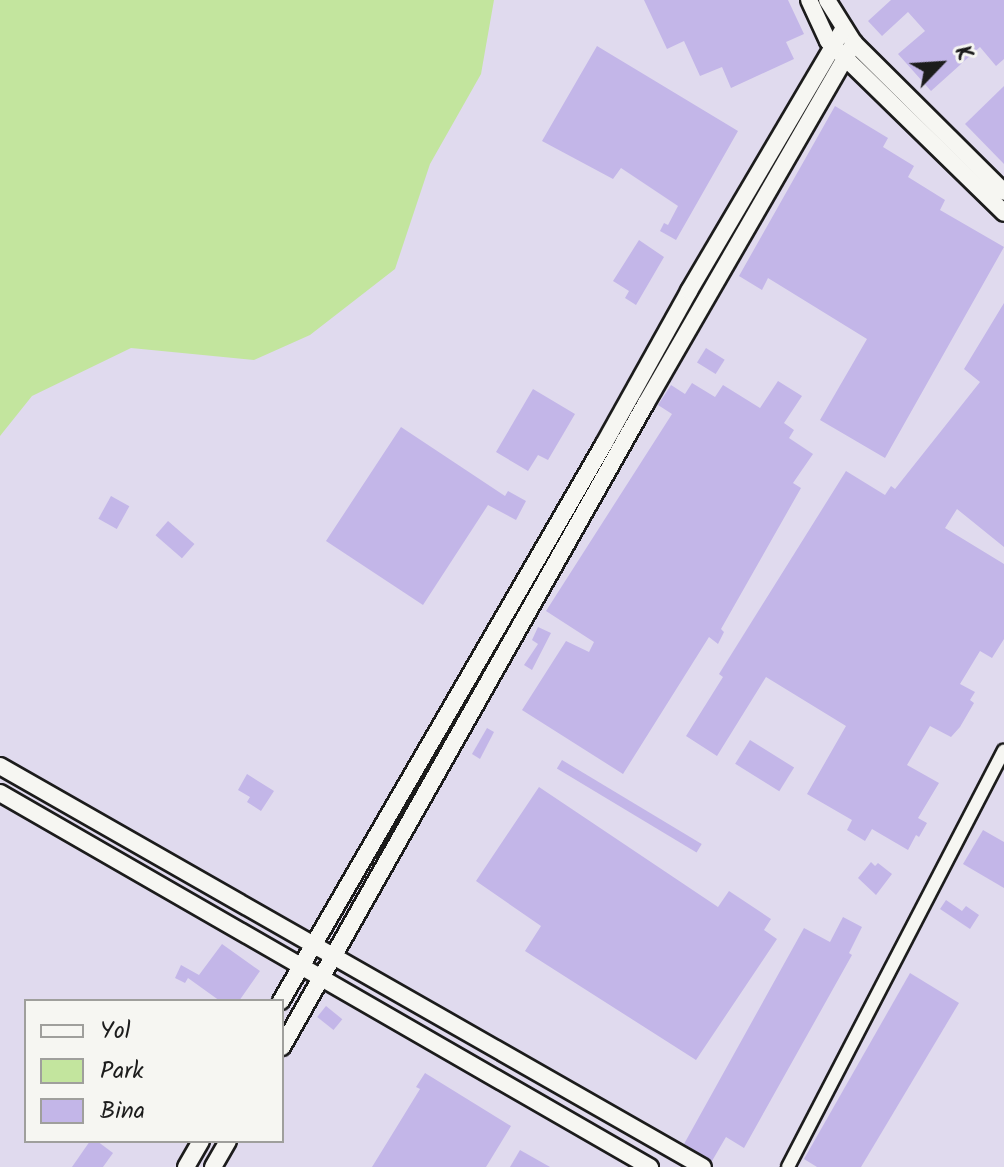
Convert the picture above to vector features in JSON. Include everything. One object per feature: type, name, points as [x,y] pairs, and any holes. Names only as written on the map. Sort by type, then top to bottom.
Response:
[{"type":"street","points":[[809,0],[828,41],[845,49],[1004,192]]},
{"type":"street","points":[[284,1044],[845,49],[844,28],[827,0]]},
{"type":"street","points":[[845,49],[1004,213]]},
{"type":"street","points":[[282,999],[604,444],[689,291],[845,49]]},
{"type":"street","points":[[788,1167],[1004,751]]},
{"type":"street","points":[[0,766],[312,947],[334,956],[703,1167]]},
{"type":"street","points":[[0,793],[650,1167]]},
{"type":"street","points":[[186,1167],[200,1143]]},
{"type":"street","points":[[213,1167],[227,1143]]},
{"type":"shaded area","points":[[0,0],[1004,0],[1004,1167],[0,1167]]},
{"type":"green space","points":[[0,0],[494,0],[481,74],[430,164],[395,269],[310,335],[254,360],[131,348],[32,396],[0,436]]},
{"type":"building","points":[[644,0],[788,0],[804,34],[786,42],[794,59],[731,88],[722,67],[700,76],[684,41],[667,49]]},
{"type":"building","points":[[891,0],[1004,0],[1004,59],[996,66],[980,47],[931,91],[898,54],[925,31],[908,12],[882,36],[868,21]]},
{"type":"building","points":[[597,46],[738,131],[676,240],[660,231],[664,223],[668,225],[678,206],[621,168],[613,179],[542,141]]},
{"type":"building","points":[[1004,86],[1004,164],[965,124]]},
{"type":"building","points":[[835,106],[888,138],[883,147],[914,166],[908,177],[945,200],[940,210],[1004,247],[885,458],[820,420],[867,339],[768,278],[762,290],[739,276]]},
{"type":"building","points":[[639,240],[664,257],[636,305],[625,298],[629,291],[613,281]]},
{"type":"building","points":[[1004,303],[1004,547],[957,509],[945,528],[1004,564],[1004,639],[992,658],[980,651],[960,684],[975,692],[970,700],[974,703],[960,727],[951,737],[930,726],[907,765],[939,783],[918,818],[927,823],[919,837],[916,835],[908,850],[872,829],[865,841],[847,830],[852,820],[807,794],[846,726],[766,677],[717,756],[686,736],[723,677],[719,674],[846,471],[885,495],[891,486],[895,489],[980,382],[964,369]]},
{"type":"building","points":[[706,348],[725,360],[716,374],[697,362]]},
{"type":"building","points":[[778,381],[802,396],[784,423],[794,430],[789,438],[813,454],[793,483],[801,488],[721,629],[724,632],[718,644],[709,637],[623,774],[522,710],[566,641],[589,652],[594,642],[546,611],[672,414],[658,405],[671,385],[685,394],[692,383],[715,397],[723,385],[760,408]]},
{"type":"building","points":[[533,389],[575,414],[548,460],[538,455],[528,471],[496,452]]},
{"type":"building","points":[[401,427],[505,496],[508,491],[526,501],[516,520],[488,505],[423,605],[326,541]]},
{"type":"building","points":[[111,496],[129,506],[117,529],[98,519]]},
{"type":"building","points":[[168,521],[194,544],[182,558],[156,535]]},
{"type":"building","points":[[538,627],[551,633],[532,670],[524,665],[538,644],[532,640]]},
{"type":"building","points":[[487,728],[494,732],[480,759],[472,754]]},
{"type":"building","points":[[750,740],[794,768],[779,791],[735,764]]},
{"type":"building","points":[[562,760],[702,844],[697,853],[557,769]]},
{"type":"building","points":[[247,774],[274,791],[261,811],[247,802],[250,797],[238,790]]},
{"type":"building","points":[[539,787],[718,907],[729,891],[771,919],[764,930],[777,939],[696,1060],[525,951],[541,926],[476,881]]},
{"type":"building","points":[[983,830],[1004,842],[1004,888],[963,864]]},
{"type":"building","points":[[871,862],[875,866],[878,863],[892,874],[876,895],[858,878]]},
{"type":"building","points":[[946,900],[962,911],[966,906],[979,915],[970,929],[940,909]]},
{"type":"building","points":[[843,917],[862,927],[849,953],[852,955],[744,1148],[726,1137],[712,1161],[684,1144],[804,928],[830,942]]},
{"type":"building","points":[[222,944],[260,971],[240,999],[217,999],[188,978],[185,983],[175,978],[181,965],[199,975]]},
{"type":"building","points":[[910,973],[959,1003],[861,1167],[817,1167],[804,1159]]},
{"type":"building","points":[[326,1006],[342,1019],[334,1030],[317,1017]]},
{"type":"building","points":[[425,1073],[511,1126],[486,1167],[372,1167],[420,1089],[416,1087]]},
{"type":"building","points":[[89,1143],[100,1143],[113,1153],[103,1167],[72,1167]]},
{"type":"building","points":[[520,1150],[550,1167],[510,1167]]}]
